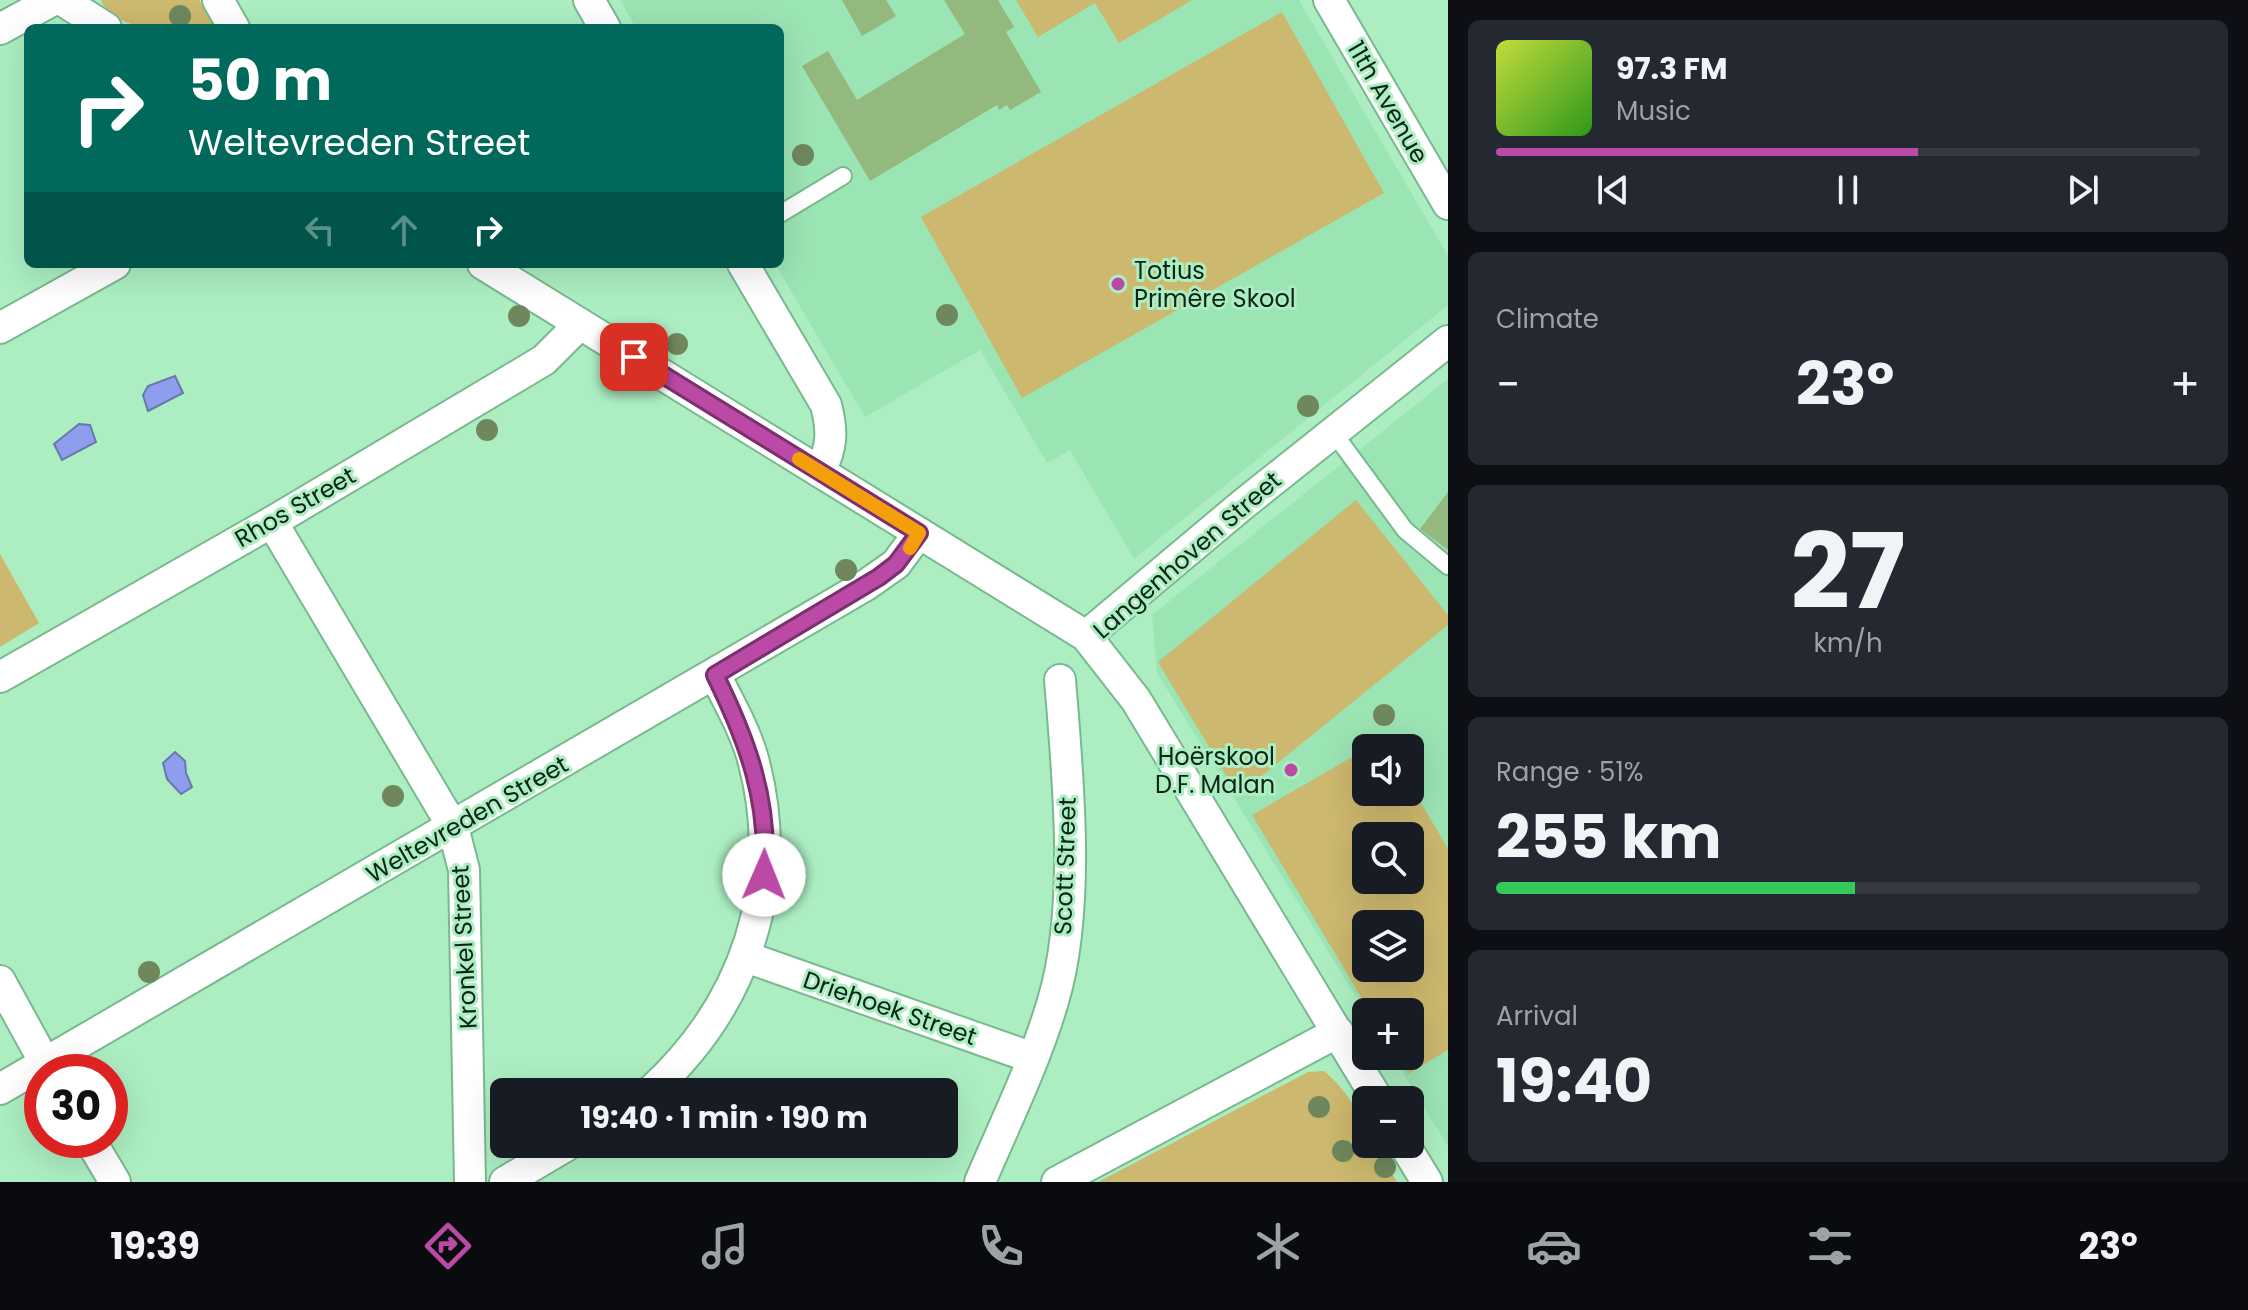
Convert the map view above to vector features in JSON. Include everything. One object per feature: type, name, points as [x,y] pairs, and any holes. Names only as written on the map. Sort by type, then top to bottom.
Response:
[{"type":"street","points":[[0,29],[53,0]]},
{"type":"street","points":[[62,0],[100,24]]},
{"type":"street","points":[[218,0],[232,24]]},
{"type":"street","points":[[589,0],[603,24]]},
{"type":"street","name":"11th Avenue","points":[[1329,0],[1448,204]]},
{"type":"street","points":[[0,328],[108,268]]},
{"type":"street","points":[[489,268],[1086,636]]},
{"type":"street","points":[[745,268],[826,405],[832,428],[831,449],[820,472]]},
{"type":"street","name":"Rhos Street","points":[[0,677],[272,522],[544,360],[580,324]]},
{"type":"street","name":"Langenhoven Street","points":[[1370,1086],[1136,700],[1086,636],[1448,341]]},
{"type":"street","name":"Kronkel Street","points":[[272,522],[453,827],[464,870],[470,1182]]},
{"type":"street","name":"Weltevreden Street","points":[[72,1054],[879,577],[902,558],[919,533]]},
{"type":"street","points":[[664,1078],[716,1018],[746,957],[763,892],[765,824],[752,757],[715,675]]},
{"type":"street","name":"Scott Street","points":[[980,1182],[1033,1058],[1054,999],[1068,906],[1069,784],[1060,680]]},
{"type":"street","name":"Driehoek Street","points":[[746,957],[1033,1058]]},
{"type":"street","points":[[0,981],[40,1054]]},
{"type":"street","points":[[1057,1182],[1338,1032]]},
{"type":"street","name":"Weltevreden Street","points":[[0,1089],[24,1078]]},
{"type":"street","points":[[101,1158],[115,1182]]},
{"type":"street","points":[[505,1182],[545,1158]]},
{"type":"street","points":[[1412,1158],[1427,1182]]},
{"type":"lane","points":[[784,212],[843,176]]},
{"type":"lane","points":[[1333,432],[1405,530],[1448,566]]},
{"type":"shaded area","points":[[101,0],[199,0],[214,24],[133,24],[109,12]]},
{"type":"shaded area","name":"Totius Primêre Skool","points":[[620,0],[1299,0],[1448,256],[1448,305],[1134,559],[1070,450],[1047,463],[980,350],[865,417],[777,268],[784,268],[784,24],[634,24]]},
{"type":"shaded area","points":[[1016,0],[1192,0],[1119,43],[1095,3],[1038,37]]},
{"type":"shaded area","points":[[1282,12],[1384,193],[1022,398],[921,217]]},
{"type":"shaded area","name":"Hoërskool D.F. Malan","points":[[1448,379],[1448,1146],[1424,1107],[1424,1086],[1411,1086],[1401,1070],[1424,1070],[1424,998],[1357,998],[1157,673],[1152,615]]},
{"type":"shaded area","points":[[1356,500],[1448,615],[1448,625],[1238,795],[1158,662]]},
{"type":"shaded area","points":[[0,554],[39,623],[0,647]]},
{"type":"shaded area","points":[[1352,757],[1352,806],[1423,806],[1448,849],[1448,1050],[1424,1064],[1424,998],[1362,998],[1352,982],[1424,982],[1424,910],[1352,910],[1352,982],[1252,815]]},
{"type":"shaded area","points":[[1324,1071],[1352,1104],[1352,1158],[1383,1158],[1397,1182],[1098,1182],[1308,1072]]},
{"type":"water","points":[[175,376],[183,393],[148,411],[143,395],[148,386]]},
{"type":"water","points":[[79,424],[90,425],[96,442],[62,460],[54,444]]},
{"type":"water","points":[[175,752],[185,761],[192,787],[181,794],[167,779],[163,763]]},
{"type":"building","points":[[842,0],[886,0],[896,16],[862,36]]},
{"type":"building","points":[[944,0],[998,0],[1014,27],[1006,32],[1041,92],[1010,110],[1007,105],[999,110],[997,105],[870,181],[802,66],[828,51],[857,100],[965,34]]},
{"type":"building","points":[[1448,492],[1448,550],[1420,529]]},
{"type":"slow traffic","points":[[799,459],[919,533],[910,548]]},
{"type":"place","name":"Totius Primêre Skool","points":[[1118,284]]},
{"type":"place","name":"Hoërskool D.F. Malan","points":[[1291,770]]},
{"type":"route","points":[[634,357],[919,533],[908,551],[879,577],[715,675],[741,726],[752,757],[765,824],[764,875]]}]
